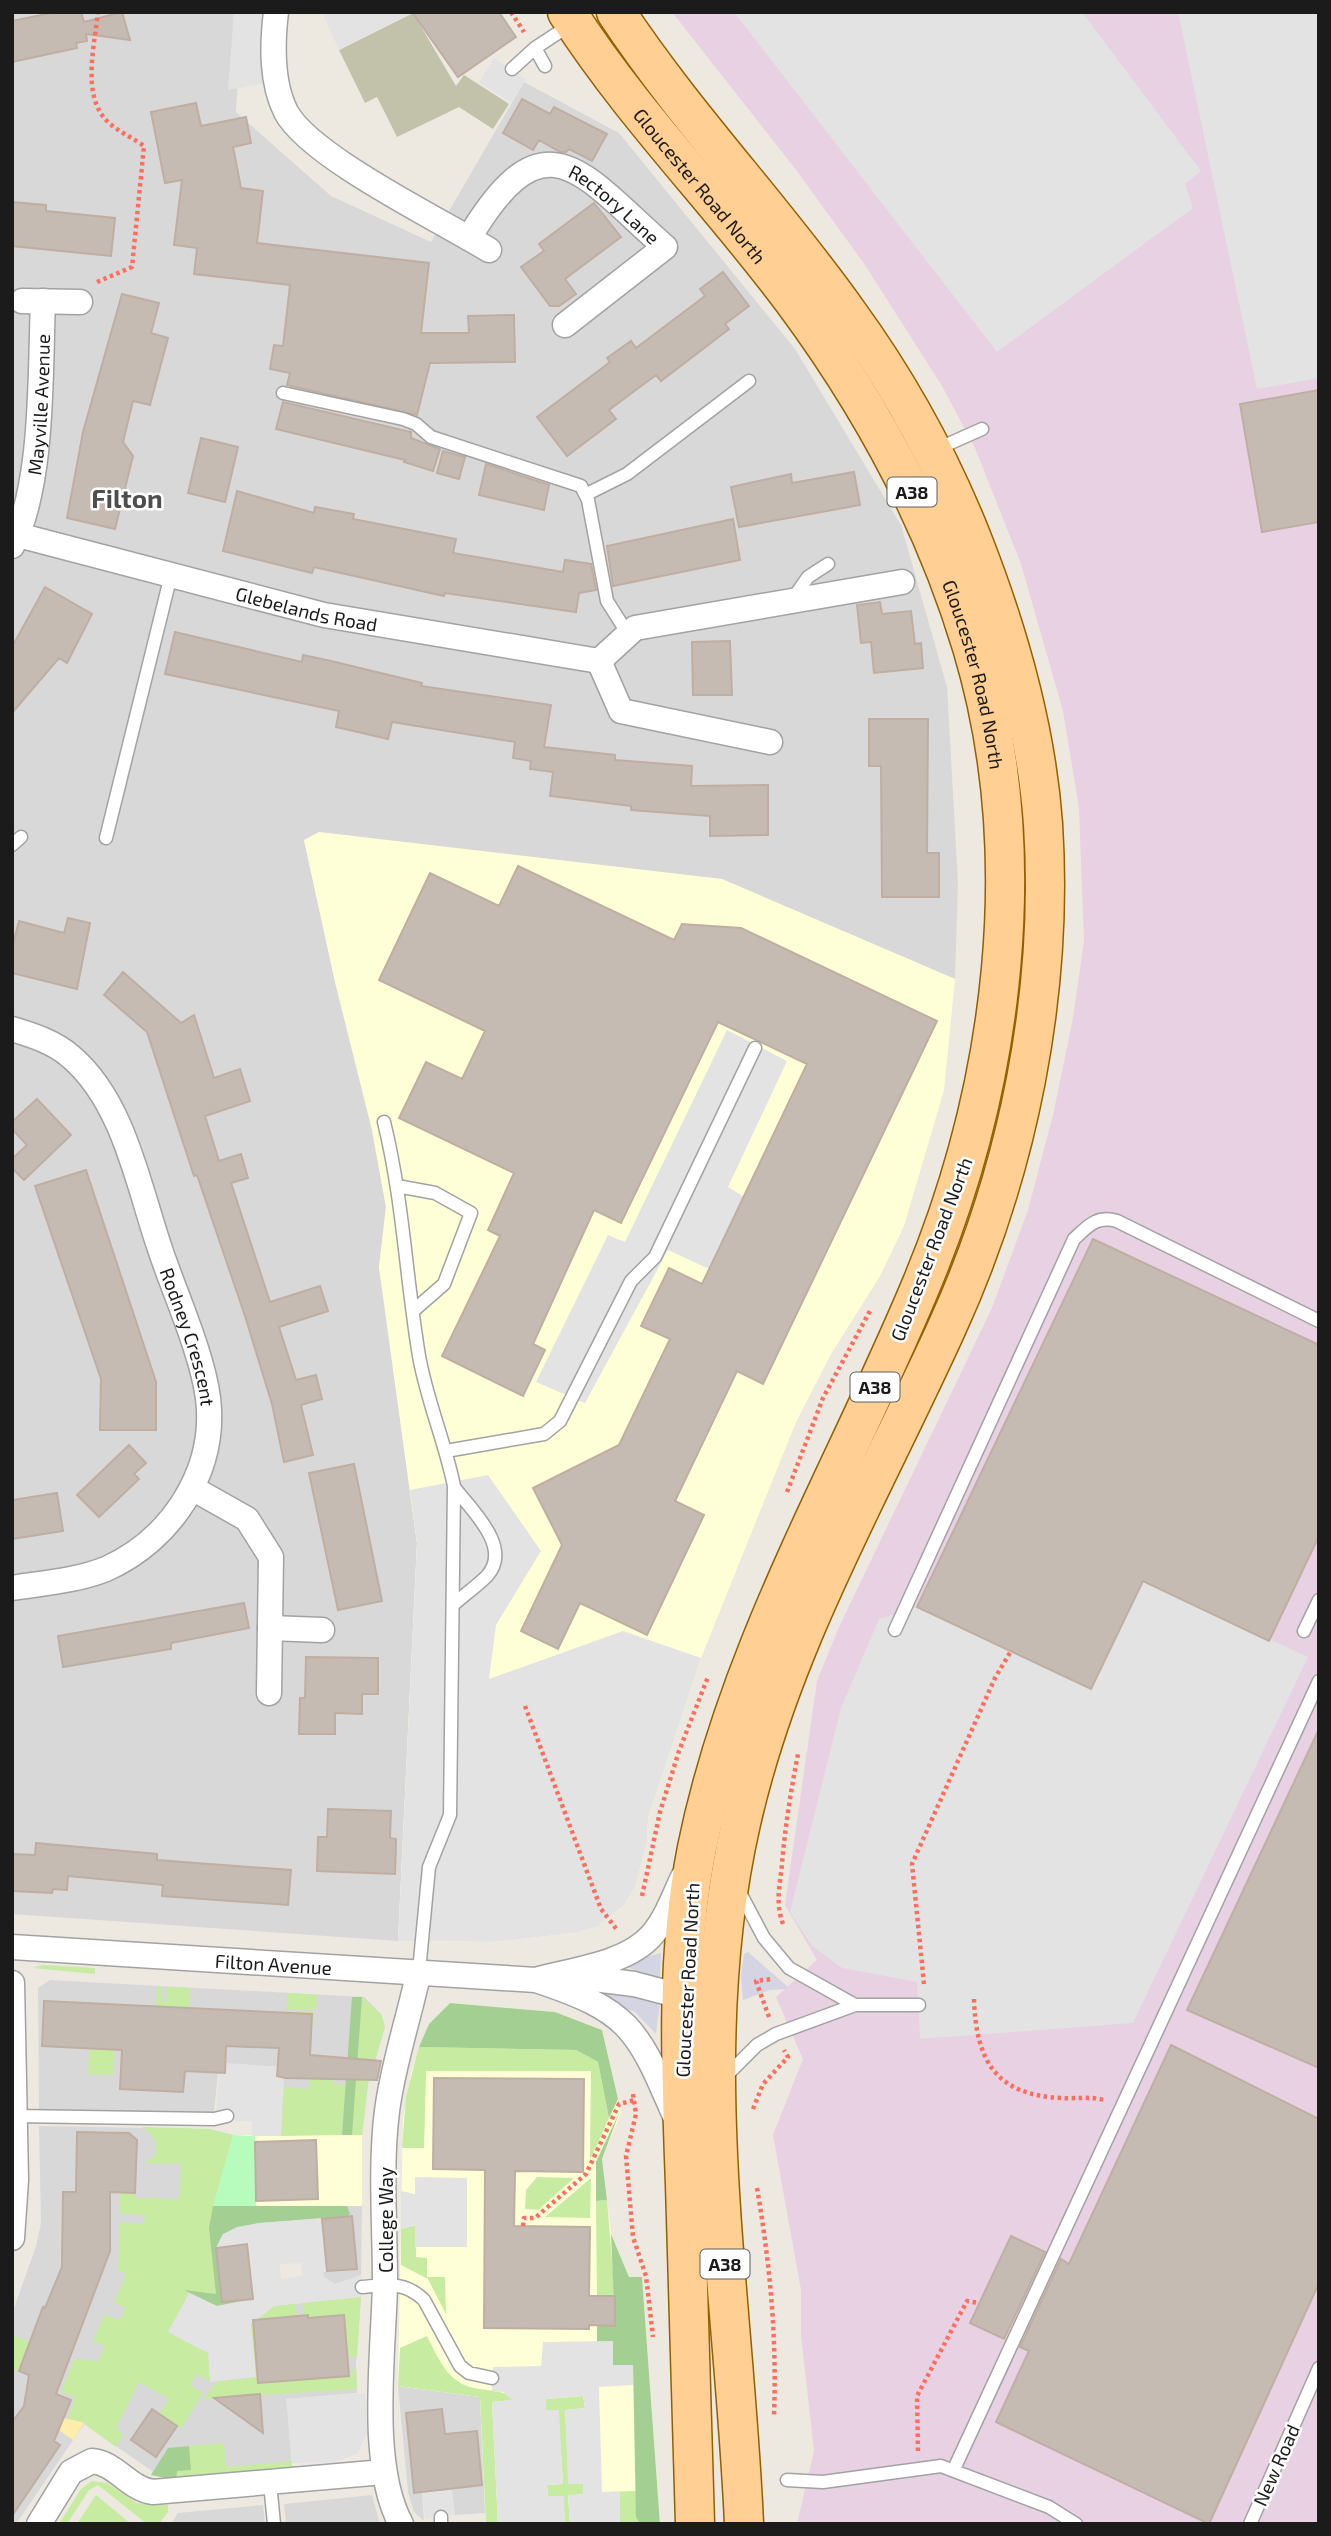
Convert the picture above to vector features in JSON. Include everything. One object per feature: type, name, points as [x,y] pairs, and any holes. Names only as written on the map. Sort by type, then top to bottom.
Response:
[{"type":"main road","name":"Gloucester Road North","points":[[616,12],[690,115],[842,304],[888,373],[933,450],[973,542],[1001,623],[1020,691],[1042,822],[1044,914],[1031,1044],[1003,1172],[973,1265],[949,1324],[818,1596],[777,1694],[750,1785],[700,2001],[683,2133],[695,2524]]},
{"type":"main road","name":"Gloucester Road North","points":[[570,18],[659,136],[789,295],[842,369],[900,467],[944,570],[972,649],[993,740],[1004,835],[1003,915],[997,998],[966,1163],[921,1285],[762,1637],[728,1730],[698,1846],[691,1885],[700,2001]]},
{"type":"main road","name":"A38","points":[[700,2001],[716,2085],[744,2524]]},
{"type":"street","name":"Rectory Lane","points":[[276,12],[273,50],[281,101],[298,128],[350,168],[479,244],[484,212],[513,178],[530,168],[550,163],[572,169],[587,179],[664,247],[565,326]]},
{"type":"street","name":"Mayville Avenue","points":[[15,540],[32,478],[39,400],[26,298],[80,302]]},
{"type":"street","name":"Glebelands Road","points":[[15,540],[172,575],[324,615],[599,661]]},
{"type":"street","points":[[770,742],[621,711],[599,661],[635,628],[902,582]]},
{"type":"street","name":"Rodney Crescent","points":[[12,1030],[47,1041],[75,1060],[102,1095],[119,1131],[206,1387],[207,1435],[192,1488],[166,1527],[124,1559],[90,1574],[12,1588]]},
{"type":"street","points":[[192,1488],[247,1519],[271,1556],[269,1693]]},
{"type":"street","points":[[270,1628],[322,1630]]},
{"type":"street","name":"Filton Avenue","points":[[546,1977],[618,1956],[647,1941],[661,1922],[698,1846]]},
{"type":"street","name":"Filton Avenue","points":[[12,1947],[546,1977],[634,1984],[700,2001]]},
{"type":"street","name":"College Way","points":[[400,2522],[388,2495],[384,2472],[381,2382],[373,2286],[393,2211],[387,2113],[419,1971]]},
{"type":"street","name":"Filton Avenue","points":[[546,1977],[621,2019],[647,2052],[683,2133]]},
{"type":"street","points":[[12,1983],[16,2219],[12,2238]]},
{"type":"street","points":[[39,2524],[71,2472],[85,2462],[98,2461],[141,2490],[153,2493],[384,2472]]},
{"type":"lane","points":[[512,69],[570,18]]},
{"type":"lane","points":[[535,48],[545,66]]},
{"type":"lane","points":[[587,494],[627,474],[749,381]]},
{"type":"lane","points":[[283,393],[409,421],[431,437],[575,483],[587,494],[607,601],[628,634]]},
{"type":"lane","points":[[933,450],[982,429]]},
{"type":"lane","points":[[791,601],[808,577],[828,564]]},
{"type":"lane","points":[[106,838],[172,575]]},
{"type":"lane","points":[[446,1451],[544,1434],[560,1421],[631,1281],[655,1257],[755,1048]]},
{"type":"lane","points":[[384,1122],[397,1186],[413,1311],[428,1397],[446,1451],[454,1486],[450,1815],[429,1867],[419,1971]]},
{"type":"lane","points":[[397,1186],[435,1193],[471,1213],[444,1284],[413,1311]]},
{"type":"lane","points":[[895,1630],[1074,1239],[1092,1222],[1105,1218],[1117,1221],[1319,1321]]},
{"type":"lane","points":[[453,1605],[488,1575],[495,1562],[495,1546],[488,1532],[454,1486]]},
{"type":"lane","points":[[1304,1631],[1319,1600]]},
{"type":"lane","points":[[954,2469],[1319,1681]]},
{"type":"lane","points":[[730,1873],[764,1938],[789,1968],[855,2005]]},
{"type":"lane","points":[[716,2085],[757,2045],[776,2034],[855,2005],[919,2005]]},
{"type":"lane","points":[[14,2116],[214,2119],[227,2116]]},
{"type":"lane","points":[[373,2286],[402,2285],[416,2292],[424,2300],[460,2366],[470,2373],[492,2378]]},
{"type":"lane","name":"New Road","points":[[1250,2524],[1319,2368]]},
{"type":"lane","points":[[787,2480],[823,2482],[942,2466],[1049,2507],[1076,2524]]},
{"type":"lane","points":[[270,2483],[274,2524]]},
{"type":"path","points":[[80,302],[83,286],[132,267],[144,146],[107,121],[96,104],[92,81],[98,12]]},
{"type":"path","points":[[784,1499],[823,1398],[876,1302]]},
{"type":"path","points":[[924,1990],[912,1864],[995,1678],[1011,1651]]},
{"type":"path","points":[[637,1907],[649,1872],[664,1800],[709,1674]]},
{"type":"path","points":[[525,1706],[601,1909],[617,1929],[625,1922]]},
{"type":"path","points":[[974,1999],[975,2035],[986,2063],[1002,2081],[1058,2098],[1101,2098],[1121,2108]]},
{"type":"path","points":[[633,2091],[636,2114],[626,2156],[633,2237],[646,2276],[653,2342]]},
{"type":"path","points":[[752,2113],[757,2095]]},
{"type":"path","points":[[523,2226],[524,2218],[535,2218],[586,2174],[619,2104],[635,2100]]},
{"type":"path","points":[[756,2186],[769,2261],[775,2332],[774,2429]]},
{"type":"path","points":[[919,2469],[917,2396],[967,2301],[979,2303]]},
{"type":"shaded area","points":[[12,12],[242,12],[236,112],[331,196],[431,242],[524,82],[619,133],[795,349],[901,525],[947,687],[958,882],[955,979],[722,879],[304,840],[335,982],[372,1130],[386,1207],[379,1267],[417,1543],[398,1941],[12,1914]]},
{"type":"shaded area","points":[[234,12],[276,12],[276,81],[228,90]]},
{"type":"shaded area","points":[[322,12],[412,12],[413,13],[339,50]]},
{"type":"shaded area","points":[[672,12],[1319,12],[1319,2524],[797,2524],[814,2451],[801,2335],[801,2290],[773,2135],[803,2059],[776,1997],[817,1960],[785,1905],[817,1681],[839,1627],[992,1308],[1028,1210],[1053,1115],[1073,1018],[1084,941],[1079,808],[1063,711],[1021,564],[975,448],[942,386],[865,265],[797,171]]},
{"type":"shaded area","points":[[734,12],[1082,12],[1201,171],[1185,184],[1193,208],[997,352]]},
{"type":"shaded area","points":[[1178,12],[1319,12],[1319,378],[1257,389]]},
{"type":"shaded area","points":[[413,13],[456,86],[464,75],[509,104],[493,129],[459,107],[397,137],[377,97],[365,103],[339,50]]},
{"type":"shaded area","points":[[494,58],[526,79],[511,103],[479,82]]},
{"type":"shaded area","points":[[319,832],[722,879],[955,979],[944,1090],[904,1226],[880,1276],[831,1354],[796,1422],[701,1658],[648,1818],[647,1842],[635,1888],[624,1905],[597,1927],[574,1933],[495,1942],[398,1941],[417,1543],[379,1267],[386,1207],[372,1130],[335,982],[304,840]]},
{"type":"shaded area","points":[[727,1030],[787,1061],[728,1187],[744,1197],[709,1269],[668,1250],[585,1403],[536,1382],[608,1235],[625,1242]]},
{"type":"shaded area","points":[[488,1475],[541,1551],[496,1625],[489,1679],[623,1631],[701,1658],[648,1818],[647,1842],[635,1888],[624,1905],[597,1927],[574,1933],[495,1942],[398,1941],[417,1543],[410,1490]]},
{"type":"shaded area","points":[[1143,1581],[1308,1657],[1133,2023],[920,2039],[917,1982],[842,1968],[812,1946],[790,1912],[841,1708],[879,1619],[917,1607],[1091,1689]]},
{"type":"shaded area","points":[[748,1952],[787,1986],[787,1989],[770,1990],[743,2000],[741,1975],[744,1954]]},
{"type":"shaded area","points":[[661,1953],[660,1980],[619,1964],[636,1959]]},
{"type":"shaded area","points":[[50,1980],[364,1997],[381,2014],[385,2027],[368,2084],[362,2135],[281,2136],[284,2067],[219,2063],[214,2112],[39,2110],[38,1988]]},
{"type":"shaded area","points":[[588,1981],[660,2002],[656,2034],[635,2012],[587,1990]]},
{"type":"shaded area","points":[[450,2003],[555,2012],[602,2030],[621,2113],[602,2159],[611,2234],[629,2277],[642,2277],[660,2524],[486,2524],[480,2397],[398,2386],[403,2119],[411,2073],[429,2024]]},
{"type":"shaded area","points":[[225,2063],[278,2067],[284,2077],[281,2136],[252,2136],[252,2121],[237,2121],[216,2111],[219,2073],[224,2073]]},
{"type":"shaded area","points":[[39,2126],[209,2129],[233,2135],[214,2206],[362,2206],[361,2275],[344,2283],[335,2284],[324,2277],[323,2272],[326,2272],[322,2219],[217,2248],[247,2244],[253,2299],[251,2324],[274,2306],[361,2297],[356,2364],[357,2393],[287,2399],[292,2470],[151,2475],[152,2471],[84,2424],[16,2524],[12,2524],[12,2314],[36,2246],[41,2223]]},
{"type":"shaded area","points":[[233,2135],[362,2135],[362,2206],[213,2206]]},
{"type":"shaded area","points":[[415,2177],[467,2178],[467,2247],[415,2247],[415,2225],[401,2229],[401,2191],[415,2194]]},
{"type":"shaded area","points":[[322,2218],[327,2271],[323,2272],[324,2277],[335,2284],[361,2275],[361,2297],[274,2306],[251,2324],[256,2377],[210,2382],[208,2353],[168,2332],[189,2293],[217,2306],[253,2299],[247,2245],[216,2248],[223,2234],[237,2227]],"holes":[[[301,2263],[302,2276],[281,2279],[280,2264]]]},
{"type":"shaded area","points":[[613,2341],[613,2365],[633,2365],[633,2385],[599,2387],[602,2492],[620,2492],[620,2524],[570,2524],[568,2495],[583,2494],[583,2484],[568,2484],[565,2410],[585,2408],[583,2396],[546,2399],[546,2410],[559,2410],[563,2484],[547,2485],[548,2496],[564,2496],[565,2524],[498,2524],[492,2402],[512,2400],[503,2392],[492,2391],[493,2367],[541,2366],[543,2342]]},
{"type":"shaded area","points":[[398,2386],[480,2397],[485,2513],[455,2515],[451,2488],[422,2492],[424,2521],[414,2512],[408,2492]]},
{"type":"shaded area","points":[[365,2393],[367,2433],[357,2454],[334,2462],[292,2463],[286,2399]]},
{"type":"shaded area","points":[[452,2488],[455,2515],[425,2519],[422,2492]]},
{"type":"shaded area","points":[[372,2495],[380,2524],[286,2524],[284,2504]]},
{"type":"shaded area","points":[[263,2505],[265,2524],[171,2524],[178,2513]]},
{"type":"green space","points":[[43,1965],[95,1968],[95,1974],[33,1968]]},
{"type":"green space","points":[[157,1986],[161,1986],[162,2002],[167,2001],[166,1987],[190,1988],[189,2009],[156,2007]]},
{"type":"green space","points":[[288,1993],[317,1995],[316,2009],[289,2009],[289,2012],[314,2012],[313,2029],[312,2014],[287,2013]]},
{"type":"green space","points":[[352,1997],[362,1997],[352,2135],[342,2135]]},
{"type":"green space","points":[[362,1997],[381,2014],[385,2027],[368,2084],[362,2135],[352,2135]]},
{"type":"green space","points":[[450,2003],[555,2012],[602,2030],[618,2099],[609,2118],[598,2062],[576,2050],[419,2047],[429,2024]]},
{"type":"green space","points":[[90,2042],[115,2044],[113,2075],[88,2074]]},
{"type":"green space","points":[[419,2047],[576,2050],[598,2062],[609,2118],[590,2160],[591,2071],[426,2071],[424,2148],[402,2148],[406,2096]]},
{"type":"green space","points":[[326,2056],[334,2057],[333,2084],[346,2085],[342,2135],[281,2136],[283,2087],[309,2089],[310,2064]]},
{"type":"green space","points":[[620,2111],[602,2159],[607,2200],[596,2201],[596,2162]]},
{"type":"green space","points":[[142,2127],[209,2129],[233,2135],[209,2228],[216,2295],[184,2290],[189,2293],[168,2332],[208,2353],[212,2379],[210,2382],[197,2374],[190,2385],[203,2393],[181,2429],[159,2414],[169,2399],[139,2382],[116,2428],[123,2435],[116,2447],[82,2422],[68,2419],[75,2397],[61,2392],[74,2359],[98,2361],[105,2346],[93,2341],[104,2315],[120,2320],[125,2307],[114,2303],[126,2274],[118,2271],[120,2222],[144,2224],[145,2215],[120,2213],[120,2192],[135,2193],[135,2198],[179,2199],[181,2164],[143,2163],[154,2157],[156,2143]]},
{"type":"green space","points":[[233,2135],[255,2136],[256,2206],[213,2206]]},
{"type":"green space","points":[[537,2177],[574,2178],[538,2210],[525,2209],[526,2190]]},
{"type":"green space","points":[[591,2178],[590,2218],[545,2217]]},
{"type":"green space","points":[[607,2200],[615,2296],[597,2296],[596,2201]]},
{"type":"green space","points":[[213,2206],[347,2206],[350,2214],[347,2217],[259,2223],[223,2234],[216,2248],[222,2302],[253,2299],[217,2306],[184,2290],[216,2294],[209,2228]]},
{"type":"green space","points":[[416,2225],[416,2257],[427,2258],[427,2277],[445,2277],[446,2314],[428,2279],[401,2265],[401,2229]]},
{"type":"green space","points":[[611,2234],[629,2277],[642,2277],[660,2524],[640,2524],[636,2517],[633,2365],[613,2365],[597,2342],[597,2325],[615,2325]]},
{"type":"green space","points":[[361,2297],[357,2357],[348,2357],[344,2315],[308,2318],[304,2315],[302,2302]]},
{"type":"green space","points":[[296,2303],[297,2316],[292,2316],[261,2383],[274,2382],[274,2379],[352,2375],[351,2369],[356,2369],[357,2389],[204,2399],[216,2382],[255,2377],[251,2324],[274,2306]]},
{"type":"green space","points":[[12,2335],[30,2342],[19,2371],[12,2369]]},
{"type":"green space","points":[[427,2336],[445,2368],[457,2381],[512,2397],[512,2400],[492,2402],[498,2524],[486,2524],[480,2397],[398,2386],[400,2348]]},
{"type":"green space","points":[[583,2396],[585,2408],[565,2410],[569,2484],[583,2484],[583,2494],[568,2496],[570,2524],[565,2524],[563,2496],[548,2496],[547,2485],[563,2484],[558,2410],[546,2411],[546,2399]]},
{"type":"green space","points":[[224,2443],[226,2467],[292,2461],[292,2470],[176,2480],[176,2471],[191,2469],[189,2446]]},
{"type":"green space","points":[[189,2446],[191,2470],[177,2471],[176,2480],[151,2475],[168,2448]]},
{"type":"green space","points":[[92,2481],[107,2483],[137,2503],[168,2505],[168,2512],[159,2524],[147,2524],[98,2485],[89,2490],[67,2524],[59,2524],[81,2489]]},
{"type":"green space","points":[[636,2491],[636,2517],[640,2524],[620,2524],[620,2493],[602,2492]]},
{"type":"green space","points":[[96,2495],[131,2524],[77,2524]]},
{"type":"sand","points":[[33,2412],[82,2422],[84,2423],[73,2440]]},
{"type":"building","points":[[56,12],[81,12],[84,22],[122,12],[130,40],[86,34],[87,41],[76,43],[77,48],[12,62],[12,21]]},
{"type":"building","points":[[412,12],[499,12],[516,37],[458,77]]},
{"type":"building","points":[[522,99],[550,114],[554,107],[607,134],[592,161],[569,149],[560,152],[539,140],[533,150],[503,133]]},
{"type":"building","points":[[196,103],[201,126],[246,117],[251,143],[233,147],[241,188],[263,191],[257,243],[429,263],[421,333],[469,333],[468,316],[514,315],[515,362],[430,363],[417,415],[287,385],[290,373],[270,369],[274,345],[283,346],[290,285],[194,274],[197,248],[174,245],[182,180],[165,183],[151,112]]},
{"type":"building","points":[[12,202],[46,205],[46,211],[115,218],[111,256],[12,246]]},
{"type":"building","points":[[594,203],[621,237],[565,279],[576,294],[559,306],[550,306],[521,267],[544,251],[539,244]]},
{"type":"building","points":[[723,272],[749,306],[725,324],[729,329],[661,381],[656,375],[609,410],[616,419],[567,456],[537,417],[610,362],[607,358],[631,341],[636,348],[705,296],[700,289]]},
{"type":"building","points":[[122,294],[159,303],[151,333],[168,338],[150,405],[133,401],[123,442],[133,456],[115,529],[67,518],[83,432]]},
{"type":"building","points":[[1319,390],[1319,522],[1262,532],[1240,404]]},
{"type":"building","points":[[283,402],[411,432],[411,438],[440,449],[433,471],[404,462],[405,460],[276,429]]},
{"type":"building","points":[[201,438],[238,447],[225,502],[188,493]]},
{"type":"building","points":[[443,451],[465,457],[459,479],[437,473]]},
{"type":"building","points":[[486,464],[549,485],[544,510],[479,495]]},
{"type":"building","points":[[854,472],[860,505],[739,527],[731,487],[791,474],[792,483]]},
{"type":"building","points":[[237,491],[314,513],[315,507],[354,514],[353,519],[456,539],[453,553],[563,572],[565,560],[591,564],[596,590],[579,593],[576,612],[445,593],[444,596],[314,567],[312,573],[223,551]]},
{"type":"building","points":[[733,519],[740,560],[613,586],[607,546]]},
{"type":"building","points":[[45,587],[92,614],[67,663],[59,658],[12,713],[12,647]]},
{"type":"building","points":[[880,602],[882,614],[911,611],[915,644],[921,643],[923,668],[874,673],[871,642],[861,643],[857,605]]},
{"type":"building","points":[[175,632],[302,662],[303,655],[331,661],[422,683],[421,686],[551,705],[544,747],[615,755],[615,760],[692,766],[691,786],[768,785],[768,835],[710,836],[710,816],[631,810],[631,806],[550,796],[553,772],[530,769],[531,761],[513,758],[515,742],[392,722],[388,739],[336,727],[339,711],[165,674]]},
{"type":"building","points":[[730,641],[732,695],[693,695],[692,642]]},
{"type":"building","points":[[869,719],[928,719],[927,853],[939,853],[939,897],[882,897],[881,766],[869,766]]},
{"type":"building","points":[[518,866],[674,940],[682,924],[741,928],[937,1021],[763,1384],[737,1371],[675,1501],[704,1515],[647,1635],[580,1603],[558,1649],[521,1631],[562,1545],[533,1488],[619,1445],[670,1339],[641,1326],[669,1268],[702,1284],[807,1064],[718,1022],[621,1223],[594,1210],[533,1344],[545,1350],[523,1396],[442,1356],[500,1236],[488,1230],[514,1173],[399,1118],[426,1062],[462,1079],[485,1031],[379,980],[430,873],[499,906]]},
{"type":"building","points":[[68,918],[90,923],[77,989],[12,973],[12,948],[19,921],[64,933]]},
{"type":"building","points":[[123,972],[181,1023],[194,1015],[214,1078],[240,1069],[250,1101],[205,1116],[219,1161],[241,1154],[248,1178],[231,1183],[270,1302],[320,1286],[328,1311],[279,1327],[296,1380],[316,1375],[322,1399],[301,1405],[313,1455],[284,1462],[272,1404],[245,1316],[197,1175],[194,1176],[147,1032],[104,995]]},
{"type":"building","points":[[37,1099],[71,1135],[24,1180],[12,1168],[12,1159],[27,1145],[12,1129],[12,1122]]},
{"type":"building","points":[[86,1170],[156,1382],[156,1430],[100,1430],[101,1379],[35,1186]]},
{"type":"building","points":[[1093,1239],[1319,1345],[1319,1536],[1269,1641],[1143,1581],[1091,1689],[917,1607]]},
{"type":"building","points":[[129,1445],[146,1463],[134,1474],[139,1479],[99,1517],[77,1495]]},
{"type":"building","points":[[354,1464],[382,1601],[338,1610],[309,1473]]},
{"type":"building","points":[[57,1493],[63,1531],[12,1539],[12,1500]]},
{"type":"building","points":[[244,1603],[249,1628],[171,1643],[171,1649],[63,1667],[58,1636]]},
{"type":"building","points":[[306,1657],[378,1658],[378,1694],[362,1694],[362,1714],[335,1713],[335,1734],[299,1734],[300,1698],[305,1698]]},
{"type":"building","points":[[1319,1729],[1319,2068],[1187,2010]]},
{"type":"building","points":[[328,1809],[391,1811],[390,1838],[396,1839],[395,1874],[317,1871],[318,1837],[327,1837]]},
{"type":"building","points":[[36,1843],[157,1854],[157,1860],[291,1870],[288,1905],[162,1896],[163,1885],[68,1876],[67,1890],[53,1889],[52,1893],[12,1891],[12,1854],[35,1855]]},
{"type":"building","points":[[44,2001],[312,2014],[310,2055],[381,2061],[377,2080],[285,2078],[277,2076],[279,2048],[226,2046],[225,2073],[185,2071],[183,2092],[120,2089],[122,2050],[42,2046]]},
{"type":"building","points":[[1171,2045],[1319,2119],[1319,2283],[1209,2524],[996,2422],[1029,2351],[1020,2347],[1061,2259],[1069,2264]]},
{"type":"building","points":[[434,2078],[584,2079],[583,2172],[515,2171],[514,2226],[590,2227],[589,2296],[615,2296],[615,2326],[589,2325],[589,2329],[484,2328],[485,2170],[433,2169]]},
{"type":"building","points":[[77,2132],[129,2133],[137,2140],[135,2193],[110,2192],[110,2251],[56,2394],[71,2400],[54,2441],[60,2445],[12,2516],[12,2422],[24,2406],[29,2375],[19,2371],[43,2307],[45,2308],[62,2267],[63,2192],[76,2192]]},
{"type":"building","points":[[316,2140],[318,2199],[256,2201],[255,2142]]},
{"type":"building","points":[[352,2216],[357,2269],[327,2271],[322,2219]]},
{"type":"building","points":[[1011,2236],[1045,2252],[1004,2339],[970,2323]]},
{"type":"building","points":[[247,2244],[253,2299],[222,2302],[216,2248]]},
{"type":"building","points":[[308,2315],[308,2318],[344,2315],[349,2376],[258,2383],[253,2320]]},
{"type":"building","points":[[260,2394],[263,2433],[214,2398]]},
{"type":"building","points":[[152,2409],[177,2426],[156,2457],[131,2440]]},
{"type":"building","points":[[442,2409],[445,2434],[477,2431],[482,2485],[414,2493],[406,2413]]},
{"type":"district","name":"Filton","points":[[127,497]]}]
